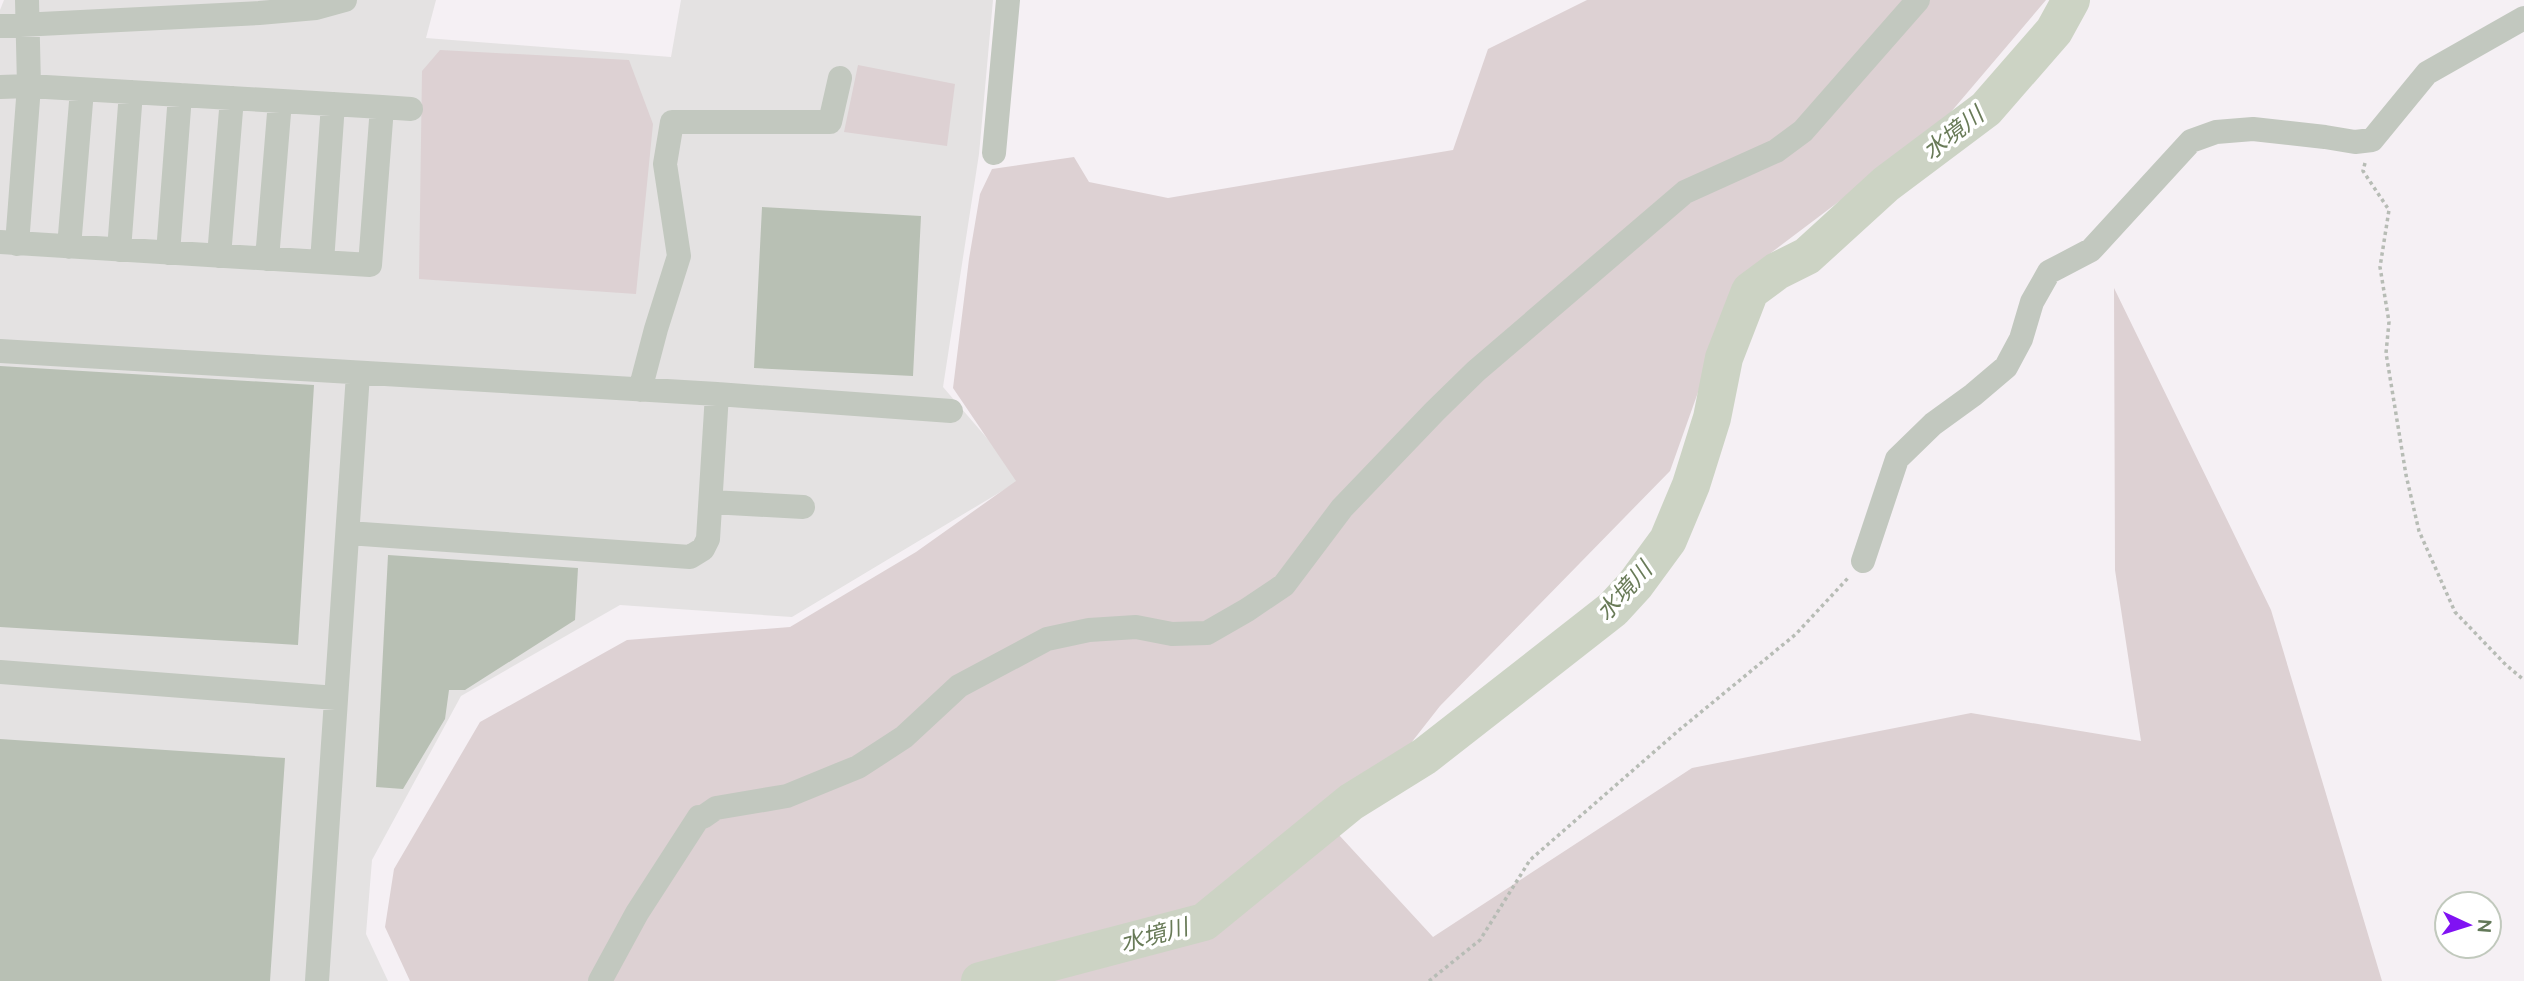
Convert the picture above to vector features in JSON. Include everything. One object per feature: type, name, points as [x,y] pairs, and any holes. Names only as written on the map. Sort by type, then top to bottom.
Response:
[{"type":"street","points":[[0,26],[28,12],[259,13],[316,8],[345,0]]},
{"type":"street","points":[[994,153],[1008,0]]},
{"type":"street","points":[[600,981],[637,913],[699,817],[716,808],[787,796],[858,768],[904,737],[958,686],[1047,639],[1089,630],[1136,627],[1172,634],[1207,633],[1284,585],[1342,508],[1476,371],[1685,192],[1776,151],[1803,131],[1918,0]]},
{"type":"street","points":[[28,12],[29,86],[9,243],[370,265],[382,107]]},
{"type":"street","points":[[1863,561],[1897,459],[1933,424],[2006,367],[2021,339],[2032,302],[2049,272],[2091,250],[2191,141],[2216,132],[2253,129],[2355,142],[2370,140],[2427,73],[2524,18]]},
{"type":"street","points":[[640,390],[679,256],[665,163],[672,121],[830,121],[840,78]]},
{"type":"street","points":[[0,87],[29,86],[411,109]]},
{"type":"street","points":[[69,247],[82,90]]},
{"type":"street","points":[[119,250],[131,92]]},
{"type":"street","points":[[168,253],[180,95]]},
{"type":"street","points":[[219,256],[232,98]]},
{"type":"street","points":[[267,259],[280,101]]},
{"type":"street","points":[[321,262],[333,104]]},
{"type":"street","points":[[0,351],[717,394],[951,411]]},
{"type":"street","points":[[317,981],[358,374]]},
{"type":"street","points":[[348,533],[690,557],[703,549],[708,539],[717,394]]},
{"type":"street","points":[[711,502],[803,507]]},
{"type":"street","points":[[0,673],[337,698]]},
{"type":"path","points":[[2370,140],[2363,171],[2389,210],[2380,267],[2389,322],[2386,354],[2406,475],[2419,531],[2455,612],[2524,680]]},
{"type":"path","points":[[1429,981],[1480,940],[1531,860],[1678,731],[1796,634],[1863,561]]},
{"type":"shaded area","points":[[4,0],[436,0],[426,38],[671,57],[681,0],[993,0],[979,154],[943,387],[1022,479],[792,617],[620,605],[461,696],[372,860],[366,934],[388,981],[0,981],[0,10]]},
{"type":"shaded area","points":[[1587,0],[2046,0],[1939,126],[1739,277],[1670,471],[1440,706],[1339,835],[1433,937],[1692,768],[1971,713],[2141,741],[2115,570],[2114,288],[2271,610],[2382,981],[410,981],[385,927],[394,869],[480,722],[627,640],[790,627],[916,552],[1016,481],[953,388],[980,194],[992,169],[1074,157],[1089,182],[1168,198],[1453,150],[1488,49]]},
{"type":"shaded area","points":[[440,50],[629,60],[653,124],[636,294],[419,279],[422,71]]},
{"type":"shaded area","points":[[858,65],[955,84],[947,146],[844,132]]},
{"type":"building","points":[[762,207],[921,216],[913,376],[754,368]]},
{"type":"building","points":[[0,366],[314,385],[298,645],[0,627]]},
{"type":"building","points":[[388,555],[578,568],[575,620],[465,690],[449,690],[445,719],[403,789],[376,787]]},
{"type":"building","points":[[0,739],[285,758],[270,981],[0,981]]},
{"type":"waterway","name":"水境川","points":[[980,981],[1204,922],[1351,802],[1425,756],[1613,609],[1635,585],[1668,540],[1691,485],[1712,418],[1724,358],[1750,291],[1777,271],[1807,256],[1886,184],[1986,109],[2054,31],[2071,0]]}]
